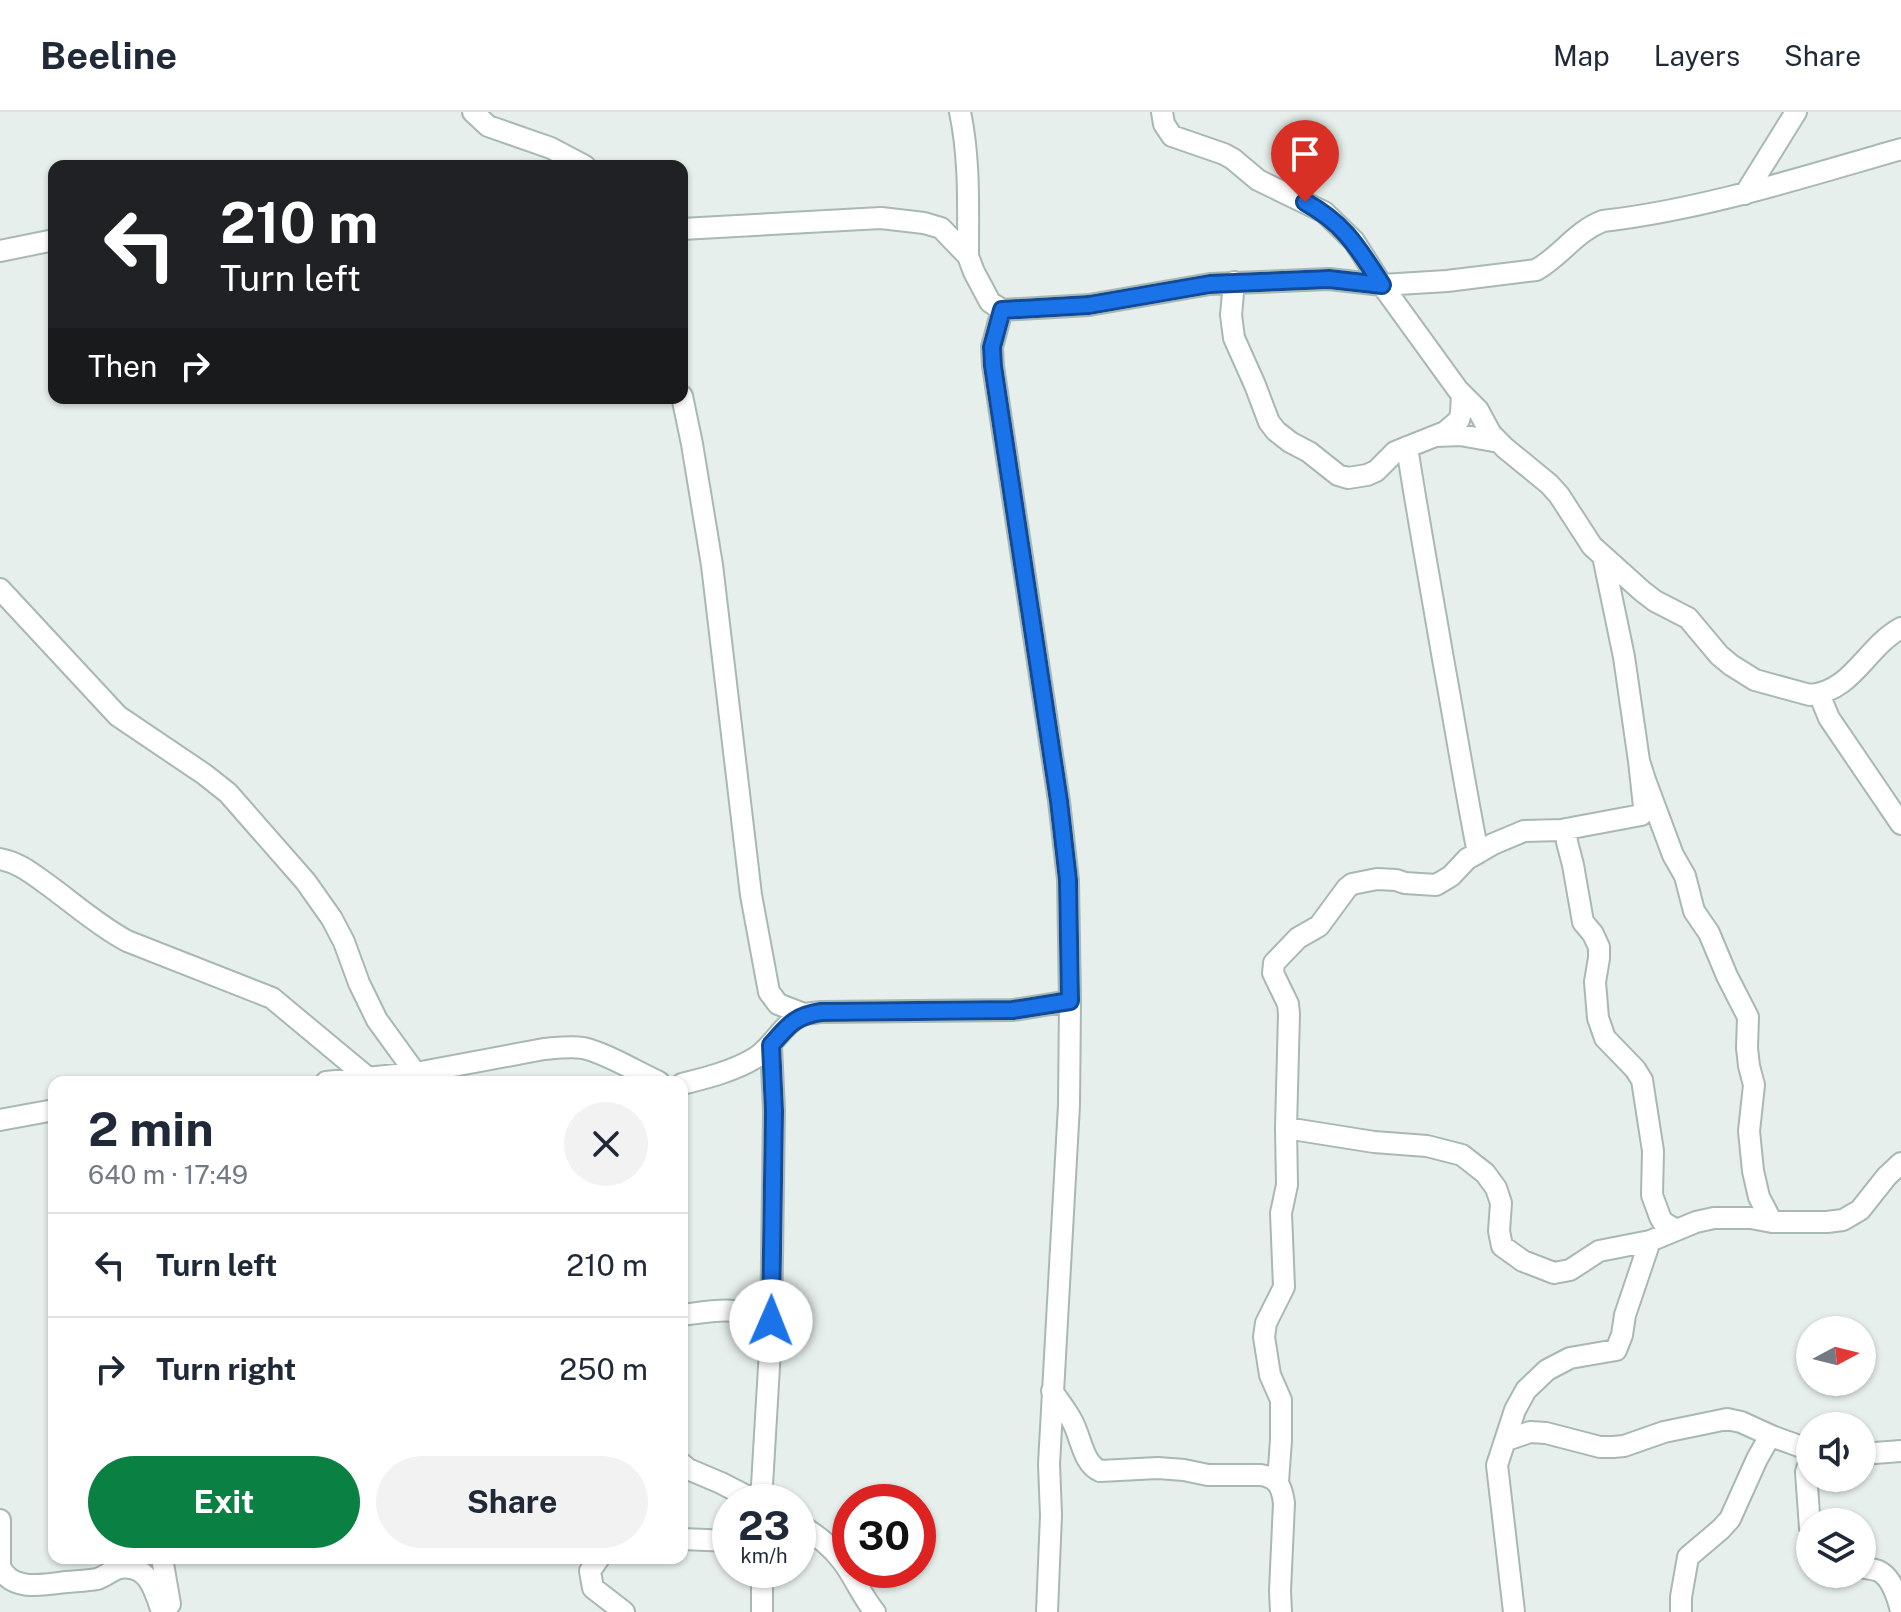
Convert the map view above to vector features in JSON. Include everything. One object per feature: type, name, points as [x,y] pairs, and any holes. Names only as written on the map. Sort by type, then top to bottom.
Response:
[{"type":"street","points":[[473,112],[488,126],[551,148],[574,160]]},
{"type":"street","points":[[960,112],[969,194],[968,256],[990,302],[1002,310],[1089,305],[1234,282],[1329,279],[1382,285],[1536,270],[1591,225],[1603,221],[1680,210],[1901,149]]},
{"type":"street","points":[[1162,112],[1164,124],[1172,136],[1233,159],[1258,180],[1324,212],[1354,241],[1382,285],[1462,394],[1478,410],[1491,434],[1549,484],[1585,538],[1603,556],[1655,601],[1688,618],[1731,665],[1755,680],[1810,695],[1819,694],[1843,683],[1879,644],[1901,628]]},
{"type":"street","points":[[1745,194],[1796,112]]},
{"type":"street","points":[[688,229],[881,218],[941,228],[968,256]]},
{"type":"street","points":[[0,251],[48,241]]},
{"type":"street","points":[[1234,282],[1231,315],[1234,338],[1269,422],[1290,442],[1309,452],[1338,475],[1358,477],[1376,471],[1395,452],[1445,432],[1459,420],[1462,394]]},
{"type":"street","points":[[1002,310],[992,347],[993,366],[1059,801],[1068,880],[1069,1105],[1052,1391],[1047,1612]]},
{"type":"street","points":[[684,404],[712,565],[751,895],[769,992],[778,1004],[804,1014]]},
{"type":"street","points":[[1430,437],[1460,435],[1499,442]]},
{"type":"street","points":[[1407,447],[1422,549],[1478,853]]},
{"type":"street","points":[[1281,1612],[1284,1503],[1278,1482],[1281,1400],[1270,1375],[1264,1337],[1266,1323],[1284,1287],[1281,1213],[1287,1185],[1289,1014],[1288,1004],[1273,973],[1274,963],[1298,938],[1319,926],[1349,886],[1377,879],[1436,885],[1451,876],[1467,859],[1524,831],[1566,829],[1643,814],[1624,657],[1603,556]]},
{"type":"street","points":[[0,589],[118,716],[228,793],[306,882],[344,942],[377,1020],[418,1076]]},
{"type":"street","points":[[1819,694],[1829,718],[1901,824]]},
{"type":"street","points":[[1639,761],[1673,855],[1685,876],[1694,911],[1709,933],[1748,1017],[1747,1048],[1754,1085],[1750,1121],[1752,1158],[1759,1197],[1772,1222]]},
{"type":"street","points":[[1566,829],[1583,922],[1599,947],[1595,982],[1598,1018],[1605,1038],[1642,1080],[1653,1151],[1652,1195],[1663,1222],[1676,1230]]},
{"type":"street","points":[[0,859],[24,868],[107,930],[127,941],[272,998],[366,1076]]},
{"type":"street","points":[[688,1082],[757,1057],[793,1020],[804,1014],[1013,1010],[1070,1001]]},
{"type":"street","points":[[760,1484],[771,1321],[774,1111],[771,1045]]},
{"type":"street","points":[[428,1076],[544,1049],[566,1047],[595,1052],[646,1076]]},
{"type":"street","points":[[0,1120],[48,1111]]},
{"type":"street","points":[[1286,1128],[1374,1142],[1427,1146],[1462,1155],[1485,1173],[1496,1188],[1501,1203],[1499,1231],[1502,1246],[1523,1261],[1554,1273],[1570,1270],[1599,1251],[1650,1241],[1714,1218],[1751,1218],[1772,1222],[1843,1220],[1860,1210],[1901,1163]]},
{"type":"street","points":[[1514,1612],[1497,1465],[1515,1410],[1526,1390],[1547,1370],[1570,1358],[1616,1350],[1650,1241]]},
{"type":"street","points":[[688,1314],[724,1309],[751,1313],[771,1321]]},
{"type":"street","points":[[1052,1391],[1073,1421],[1087,1459],[1093,1468],[1100,1471],[1158,1468],[1208,1475],[1261,1475],[1278,1482]]},
{"type":"street","points":[[1507,1440],[1530,1432],[1600,1447],[1624,1446],[1664,1432],[1727,1419],[1796,1445]]},
{"type":"street","points":[[1681,1612],[1688,1557],[1730,1519],[1770,1436]]},
{"type":"street","points":[[1876,1453],[1901,1451]]},
{"type":"street","points":[[688,1469],[723,1484]]},
{"type":"street","points":[[0,1520],[0,1566],[8,1578],[21,1584],[38,1586],[96,1579],[117,1569],[133,1569],[151,1581],[162,1612]]},
{"type":"street","points":[[816,1537],[844,1563],[875,1612]]},
{"type":"street","points":[[688,1539],[712,1540]]},
{"type":"street","points":[[163,1564],[168,1600],[173,1612]]},
{"type":"street","points":[[595,1564],[590,1571],[593,1588],[624,1612]]},
{"type":"street","points":[[1876,1570],[1884,1574],[1898,1598],[1901,1611]]},
{"type":"street","points":[[762,1588],[762,1612]]},
{"type":"route","points":[[771,1321],[774,1111],[771,1045],[793,1020],[804,1014],[821,1012],[1013,1010],[1070,1001],[1068,880],[1059,801],[993,366],[992,347],[1002,310],[1089,305],[1210,284],[1329,279],[1382,285],[1354,241],[1324,212],[1305,202]]}]
